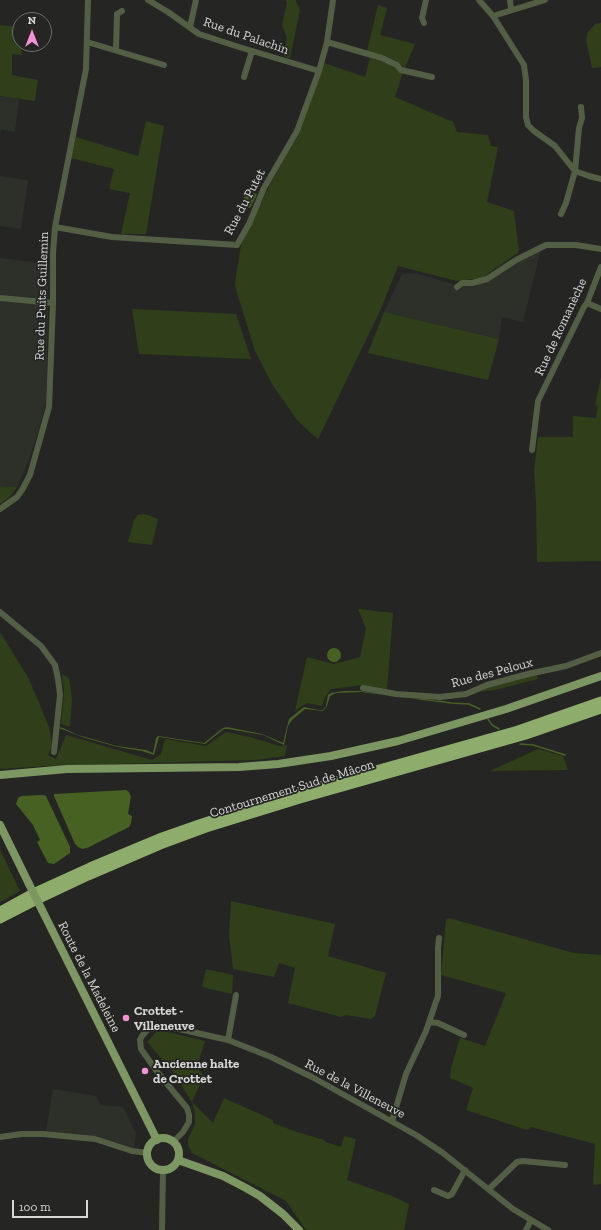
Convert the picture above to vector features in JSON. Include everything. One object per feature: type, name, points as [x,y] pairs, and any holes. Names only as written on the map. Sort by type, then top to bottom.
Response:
[{"type":"highway","name":"Contournement Sud de Mâcon","points":[[0,911],[35,892],[90,867],[192,826],[301,791],[518,730],[601,701]]},
{"type":"highway","name":"Contournement Sud de Mâcon","points":[[0,919],[88,876],[153,848],[200,831],[307,796],[526,735],[601,709]]},
{"type":"main road","points":[[0,775],[67,769],[239,767],[278,764],[331,756],[405,739],[506,709],[601,676]]},
{"type":"main road","name":"Route de la Madeleine","points":[[0,825],[157,1140]]},
{"type":"main road","points":[[165,1138],[173,1142],[179,1150],[178,1160],[173,1167],[163,1170],[158,1169],[150,1163],[148,1153],[150,1145],[157,1140],[165,1138]]},
{"type":"main road","points":[[178,1160],[223,1176],[246,1188],[269,1203],[296,1227]]},
{"type":"street","name":"Rue du Puits Guillemin","points":[[0,509],[17,497],[30,475],[49,407],[55,227],[86,69],[88,0]]},
{"type":"street","name":"Rue du Palachin","points":[[148,0],[199,34],[319,71]]},
{"type":"street","points":[[190,27],[196,0]]},
{"type":"street","name":"Rue du Putet","points":[[55,227],[112,237],[237,244],[249,224],[264,188],[297,131],[319,71],[327,42],[333,0]]},
{"type":"street","points":[[424,23],[422,18],[426,0]]},
{"type":"street","points":[[479,0],[493,16],[518,53],[524,65],[526,80],[526,117],[528,125],[555,146],[575,171],[601,179]]},
{"type":"street","points":[[510,0],[511,9]]},
{"type":"street","points":[[493,16],[511,9],[545,0]]},
{"type":"street","points":[[116,50],[117,14],[122,11]]},
{"type":"street","points":[[87,42],[164,65]]},
{"type":"street","points":[[327,42],[382,58],[397,65],[401,70],[432,77]]},
{"type":"street","points":[[244,77],[252,51]]},
{"type":"street","points":[[561,214],[566,203],[575,171],[579,128],[582,118],[581,107]]},
{"type":"street","points":[[457,287],[462,283],[487,280],[516,260],[546,245],[576,245],[601,249]]},
{"type":"street","name":"Rue de Romanèche","points":[[532,450],[538,401],[587,303],[601,267]]},
{"type":"street","points":[[0,298],[53,303]]},
{"type":"street","points":[[587,303],[601,309]]},
{"type":"street","points":[[0,612],[41,646],[55,665],[60,695],[54,752]]},
{"type":"street","name":"Rue des Peloux","points":[[363,688],[396,694],[440,697],[466,694],[487,685],[566,666],[601,653]]},
{"type":"street","points":[[392,1121],[406,1074],[430,1022],[438,996],[438,948],[440,938]]},
{"type":"street","points":[[228,1040],[236,995]]},
{"type":"street","points":[[430,1022],[438,1023],[464,1036]]},
{"type":"street","name":"Rue de la Villeneuve","points":[[173,1142],[183,1132],[189,1122],[187,1108],[158,1073],[141,1049],[140,1040],[148,1030],[163,1026],[228,1040],[271,1056],[416,1134],[465,1170],[513,1209],[548,1230]]},
{"type":"street","points":[[0,1137],[22,1134],[43,1134],[95,1139],[132,1151],[148,1153]]},
{"type":"street","points":[[489,1190],[517,1162],[523,1161],[565,1165]]},
{"type":"street","points":[[162,1230],[163,1170]]},
{"type":"street","points":[[434,1190],[448,1196],[452,1194],[465,1170]]},
{"type":"street","points":[[526,1230],[531,1220]]},
{"type":"shaded area","points":[[285,0],[296,0],[300,10],[290,58],[283,56],[287,38],[282,25],[287,2]]},
{"type":"shaded area","points":[[378,5],[387,8],[380,35],[415,44],[405,68],[388,57],[367,51]]},
{"type":"shaded area","points":[[601,23],[601,67],[592,68],[586,40],[588,32],[595,24]]},
{"type":"shaded area","points":[[0,25],[12,26],[12,52],[22,52],[22,55],[12,54],[12,75],[38,80],[35,101],[0,96]]},
{"type":"shaded area","points":[[370,58],[389,64],[403,72],[395,97],[453,122],[457,132],[488,135],[491,146],[498,147],[487,202],[514,211],[519,252],[482,278],[457,281],[398,266],[380,311],[318,439],[297,420],[272,384],[255,351],[235,286],[236,276],[241,245],[270,185],[299,134],[324,63],[365,77]]},
{"type":"shaded area","points":[[0,96],[19,99],[15,132],[1,130],[0,135]]},
{"type":"shaded area","points":[[146,121],[164,126],[146,234],[121,234],[130,193],[109,189],[114,169],[71,158],[76,137],[138,156]]},
{"type":"shaded area","points":[[0,176],[28,180],[21,229],[0,226]]},
{"type":"shaded area","points":[[247,192],[257,194],[250,208],[240,205]]},
{"type":"shaded area","points":[[541,249],[523,322],[502,317],[499,339],[384,312],[402,274],[414,273],[460,286],[477,285]]},
{"type":"shaded area","points":[[0,258],[49,264],[46,400],[40,426],[28,462],[17,487],[0,486]]},
{"type":"shaded area","points":[[132,309],[236,314],[251,359],[139,354]]},
{"type":"shaded area","points":[[384,312],[499,339],[488,380],[368,353]]},
{"type":"shaded area","points":[[601,377],[601,561],[537,562],[534,471],[538,437],[573,437],[573,416],[596,418],[598,406],[595,405]]},
{"type":"shaded area","points":[[0,486],[17,487],[10,497],[0,504]]},
{"type":"shaded area","points":[[145,514],[158,519],[152,545],[128,542],[134,520],[138,515]]},
{"type":"shaded area","points":[[358,609],[393,613],[387,691],[363,685],[331,689],[325,697],[322,706],[307,703],[295,711],[307,657],[334,664],[360,657],[366,628]]},
{"type":"shaded area","points":[[0,632],[29,679],[49,727],[52,746],[48,755],[56,759],[66,735],[152,760],[161,754],[165,739],[206,746],[226,732],[250,737],[279,746],[287,745],[285,756],[255,760],[46,766],[0,769]]},
{"type":"shaded area","points":[[331,648],[337,648],[341,652],[341,658],[337,662],[331,662],[327,658],[327,652]]},
{"type":"shaded area","points":[[62,674],[69,678],[72,699],[70,727],[61,724],[64,692]]},
{"type":"shaded area","points":[[536,674],[538,679],[495,690],[477,692],[488,687]]},
{"type":"shaded area","points":[[360,691],[394,696],[361,692],[336,693],[330,696],[327,706],[323,711],[305,709],[292,720],[288,726],[284,745],[263,735],[224,729],[205,744],[159,737],[154,755],[142,751],[118,747],[85,738],[59,728],[117,746],[146,750],[153,753],[156,738],[158,736],[204,743],[223,728],[227,727],[262,734],[283,743],[289,719],[304,707],[323,710],[326,706],[328,695],[331,693]]},
{"type":"shaded area","points":[[408,698],[426,699],[438,702]]},
{"type":"shaded area","points":[[538,749],[563,756],[568,770],[490,771]]},
{"type":"shaded area","points":[[126,790],[129,792],[131,797],[128,814],[132,816],[129,827],[87,848],[82,849],[78,847],[75,844],[54,794]]},
{"type":"shaded area","points":[[21,796],[46,796],[70,847],[70,853],[54,864],[48,863],[37,842],[40,840],[33,825],[16,804],[18,798]]},
{"type":"shaded area","points":[[0,849],[20,891],[0,902]]},
{"type":"shaded area","points":[[231,901],[335,924],[328,956],[386,973],[375,1016],[371,1019],[346,1015],[341,1017],[288,1003],[295,968],[279,963],[274,977],[233,969],[229,936]]},
{"type":"shaded area","points":[[449,918],[574,953],[601,955],[601,1184],[593,1185],[595,1144],[531,1127],[527,1130],[466,1110],[473,1088],[450,1078],[451,1068],[460,1038],[485,1046],[506,993],[441,975],[446,920]]},
{"type":"shaded area","points":[[206,969],[233,975],[232,994],[202,987]]},
{"type":"shaded area","points":[[164,1031],[205,1041],[197,1067],[204,1076],[192,1102],[172,1071],[147,1042],[156,1032]]},
{"type":"shaded area","points":[[53,1089],[96,1096],[101,1105],[123,1107],[136,1133],[134,1150],[94,1137],[46,1131]]},
{"type":"shaded area","points":[[224,1098],[273,1120],[273,1123],[341,1147],[344,1136],[356,1139],[347,1180],[392,1196],[409,1204],[404,1230],[306,1230],[286,1201],[192,1153],[188,1146],[188,1139],[195,1124],[195,1114],[192,1102],[213,1123]]},
{"type":"waterway","points":[[438,701],[469,704],[480,709]]},
{"type":"waterway","points":[[488,719],[492,725],[499,729]]},
{"type":"waterway","points":[[520,744],[533,745],[565,755]]},
{"type":"place","name":"Crottet - Villeneuve","points":[[126,1018]]},
{"type":"place","name":"Ancienne halte de Crottet","points":[[145,1071]]}]
